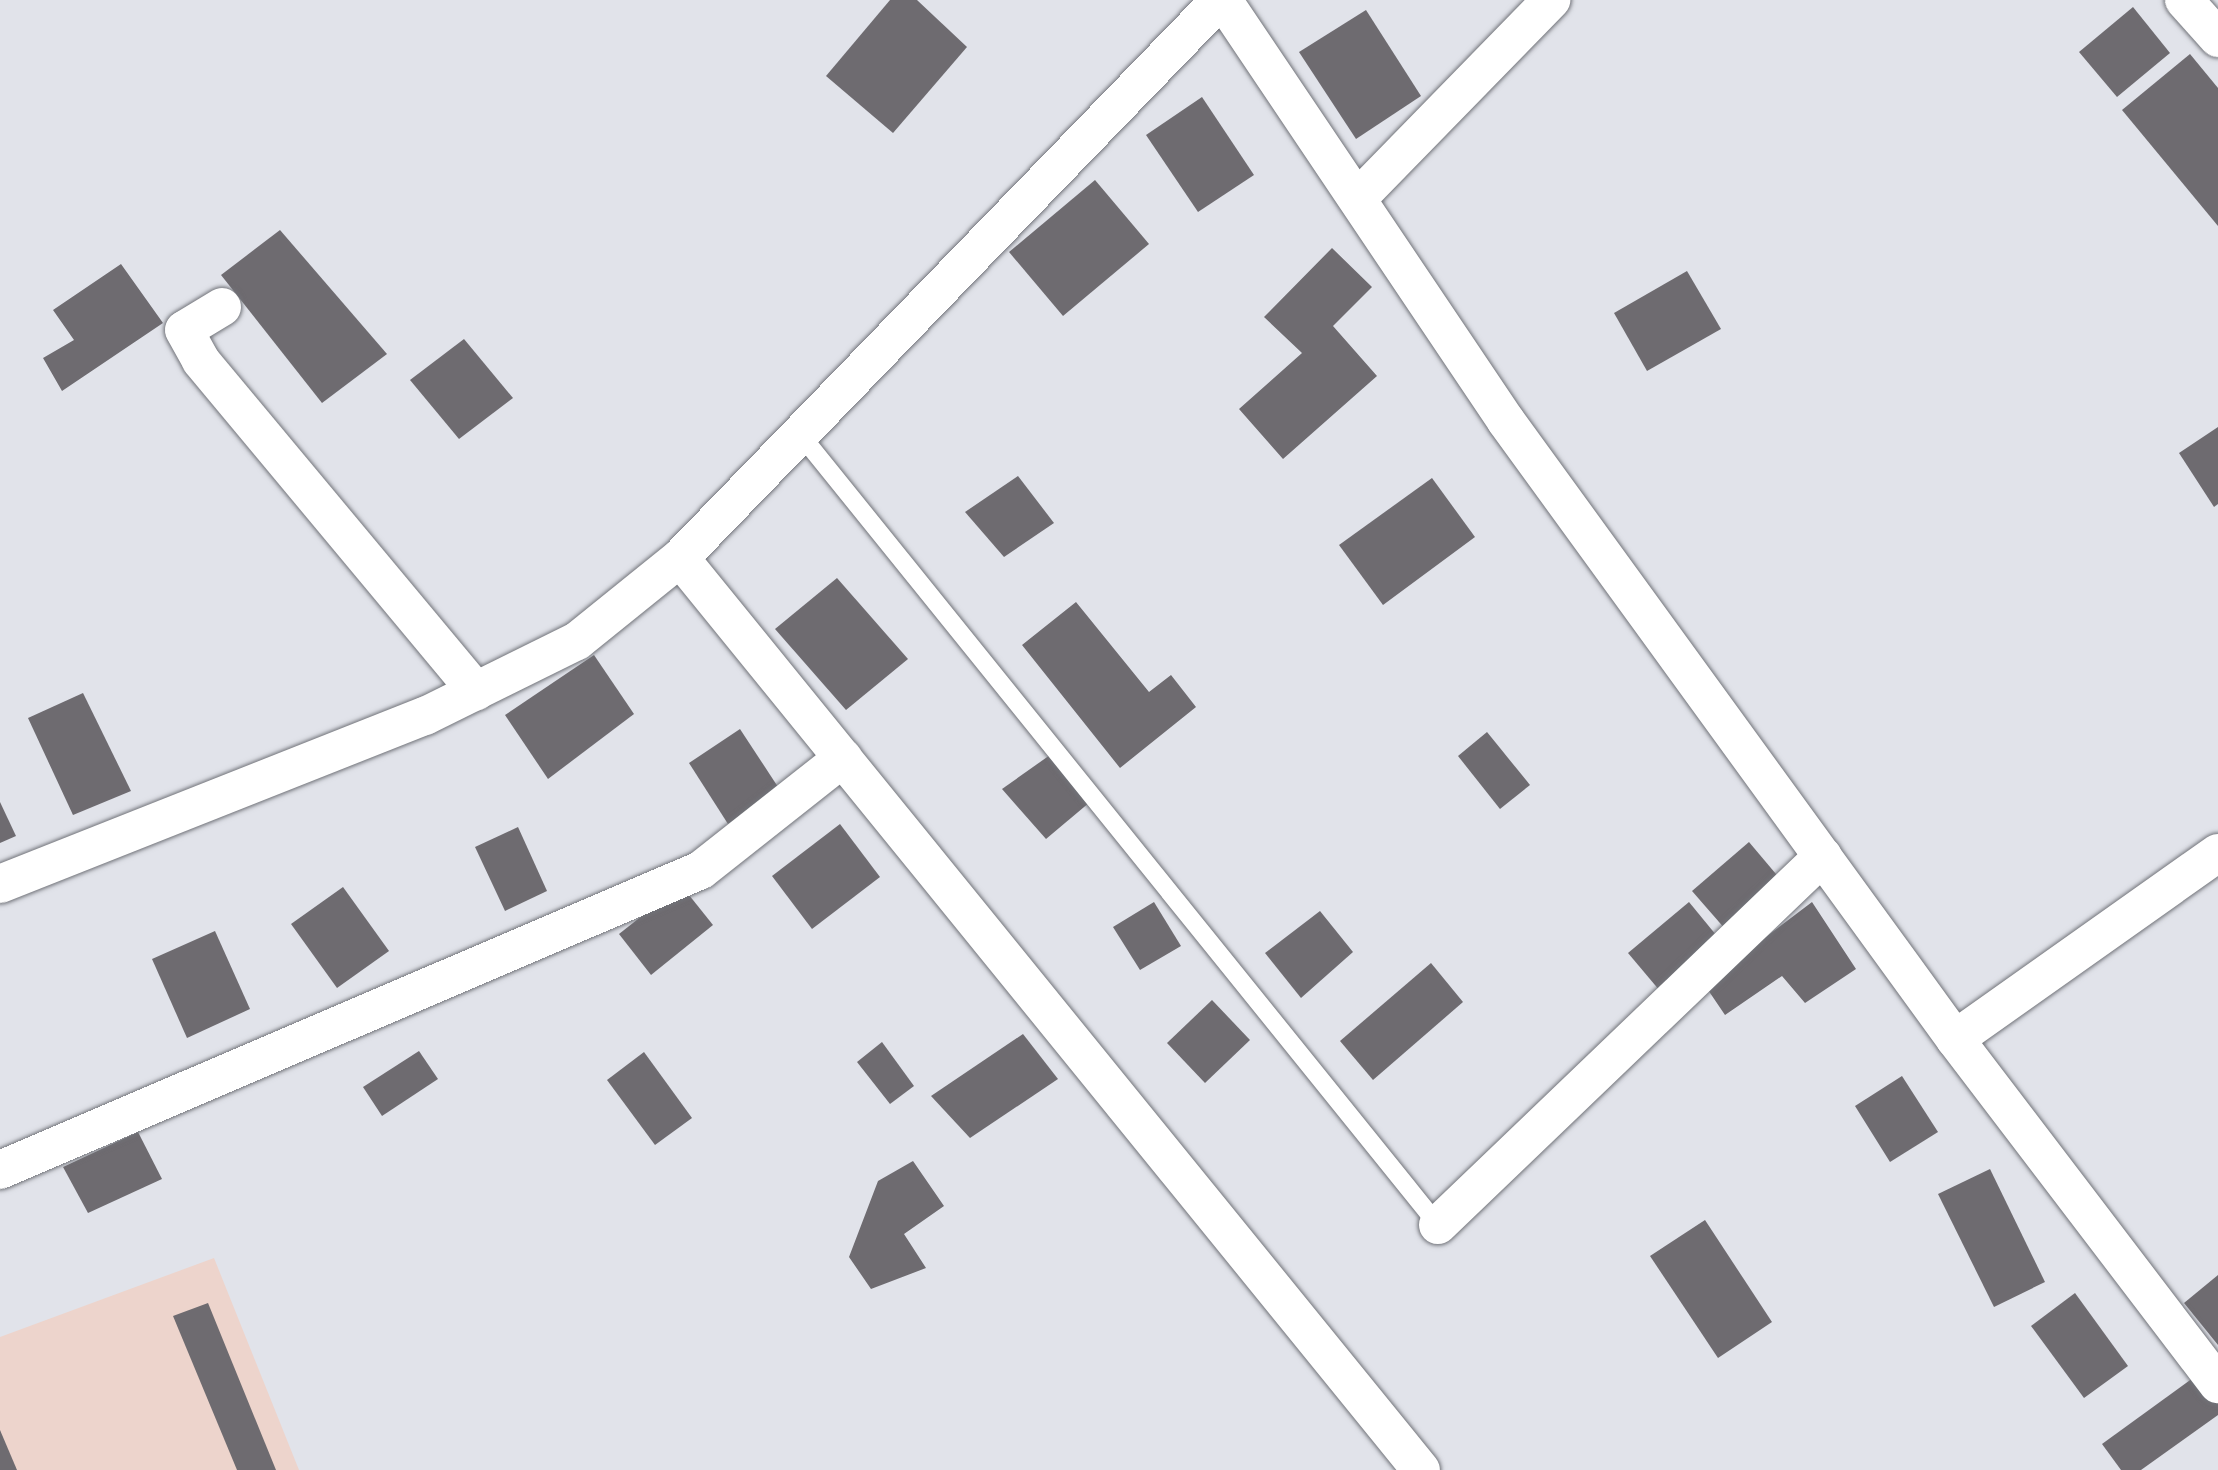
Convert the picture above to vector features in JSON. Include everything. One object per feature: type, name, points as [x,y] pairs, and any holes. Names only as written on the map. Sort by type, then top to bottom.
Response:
[{"type":"street","points":[[0,884],[476,691],[577,641],[680,558],[1222,0],[1506,421],[1955,1039],[2218,1384]]},
{"type":"street","points":[[1358,198],[1551,0]]},
{"type":"street","points":[[2184,0],[2218,38]]},
{"type":"street","points":[[222,307],[184,330],[201,361],[476,691]]},
{"type":"street","points":[[680,558],[1421,1470]]},
{"type":"street","points":[[0,1170],[701,870],[843,758]]},
{"type":"street","points":[[1955,1039],[2218,853]]},
{"type":"street","points":[[1438,1225],[1823,856]]},
{"type":"lane","points":[[800,434],[1438,1225]]},
{"type":"shaded area","points":[[214,1258],[299,1470],[0,1470],[0,1337]]},
{"type":"building","points":[[890,0],[917,0],[967,47],[893,133],[826,76]]},
{"type":"building","points":[[2133,7],[2170,53],[2117,97],[2079,52]]},
{"type":"building","points":[[1366,10],[1421,96],[1356,139],[1299,52]]},
{"type":"building","points":[[2190,54],[2218,88],[2218,226],[2122,110]]},
{"type":"building","points":[[1202,97],[1254,175],[1198,212],[1146,135]]},
{"type":"building","points":[[1095,180],[1149,244],[1063,316],[1009,252]]},
{"type":"building","points":[[280,230],[387,354],[322,403],[221,275]]},
{"type":"building","points":[[1332,248],[1372,287],[1333,326],[1377,376],[1283,459],[1239,409],[1302,353],[1264,317]]},
{"type":"building","points":[[121,264],[163,323],[62,391],[43,358],[74,340],[53,310]]},
{"type":"building","points":[[1687,271],[1721,329],[1647,371],[1614,313]]},
{"type":"building","points":[[464,339],[513,398],[459,439],[410,380]]},
{"type":"building","points":[[2218,427],[2218,504],[2214,507],[2179,453]]},
{"type":"building","points":[[1018,476],[1054,523],[1004,557],[965,512]]},
{"type":"building","points":[[1432,478],[1475,537],[1383,605],[1339,545]]},
{"type":"building","points":[[837,578],[908,659],[846,710],[775,629]]},
{"type":"building","points":[[1076,602],[1149,692],[1171,675],[1196,707],[1120,768],[1022,645]]},
{"type":"building","points":[[594,655],[634,714],[548,779],[505,715]]},
{"type":"building","points":[[83,693],[131,791],[73,815],[28,718]]},
{"type":"building","points":[[740,729],[780,790],[728,824],[689,763]]},
{"type":"building","points":[[1487,732],[1530,785],[1500,809],[1458,756]]},
{"type":"building","points":[[1050,755],[1090,802],[1046,839],[1002,789]]},
{"type":"building","points":[[0,802],[16,836],[0,843]]},
{"type":"building","points":[[840,824],[880,877],[812,929],[772,876]]},
{"type":"building","points":[[518,827],[547,891],[505,911],[475,847]]},
{"type":"building","points":[[1749,842],[1782,881],[1726,930],[1692,891]]},
{"type":"building","points":[[681,885],[713,925],[651,975],[619,934]]},
{"type":"building","points":[[343,887],[389,951],[337,988],[291,924]]},
{"type":"building","points":[[1154,902],[1181,946],[1140,970],[1113,927]]},
{"type":"building","points":[[1689,902],[1721,941],[1660,991],[1628,953]]},
{"type":"building","points":[[1812,902],[1856,969],[1805,1003],[1782,976],[1725,1015],[1704,984]]},
{"type":"building","points":[[1320,911],[1353,952],[1301,998],[1265,953]]},
{"type":"building","points":[[215,931],[250,1009],[187,1038],[152,959]]},
{"type":"building","points":[[1431,963],[1463,1002],[1373,1080],[1340,1041]]},
{"type":"building","points":[[1212,1000],[1250,1040],[1205,1083],[1167,1043]]},
{"type":"building","points":[[1023,1034],[1058,1079],[970,1138],[931,1096]]},
{"type":"building","points":[[882,1042],[914,1086],[890,1104],[857,1062]]},
{"type":"building","points":[[419,1051],[438,1079],[382,1116],[363,1087]]},
{"type":"building","points":[[644,1052],[692,1118],[655,1145],[607,1080]]},
{"type":"building","points":[[1902,1076],[1938,1132],[1890,1162],[1855,1106]]},
{"type":"building","points":[[138,1132],[162,1179],[88,1213],[63,1167]]},
{"type":"building","points":[[913,1161],[944,1206],[904,1234],[926,1268],[871,1289],[849,1257],[878,1181]]},
{"type":"building","points":[[1990,1169],[2045,1282],[1994,1307],[1938,1194]]},
{"type":"building","points":[[1705,1220],[1772,1322],[1718,1358],[1650,1256]]},
{"type":"building","points":[[2218,1275],[2218,1345],[2184,1303]]},
{"type":"building","points":[[2075,1293],[2128,1366],[2084,1398],[2031,1326]]},
{"type":"building","points":[[208,1303],[276,1470],[237,1470],[173,1316]]},
{"type":"building","points":[[2204,1370],[2218,1390],[2218,1415],[2141,1470],[2121,1470],[2102,1444]]},
{"type":"building","points":[[0,1430],[17,1470],[0,1470]]}]
